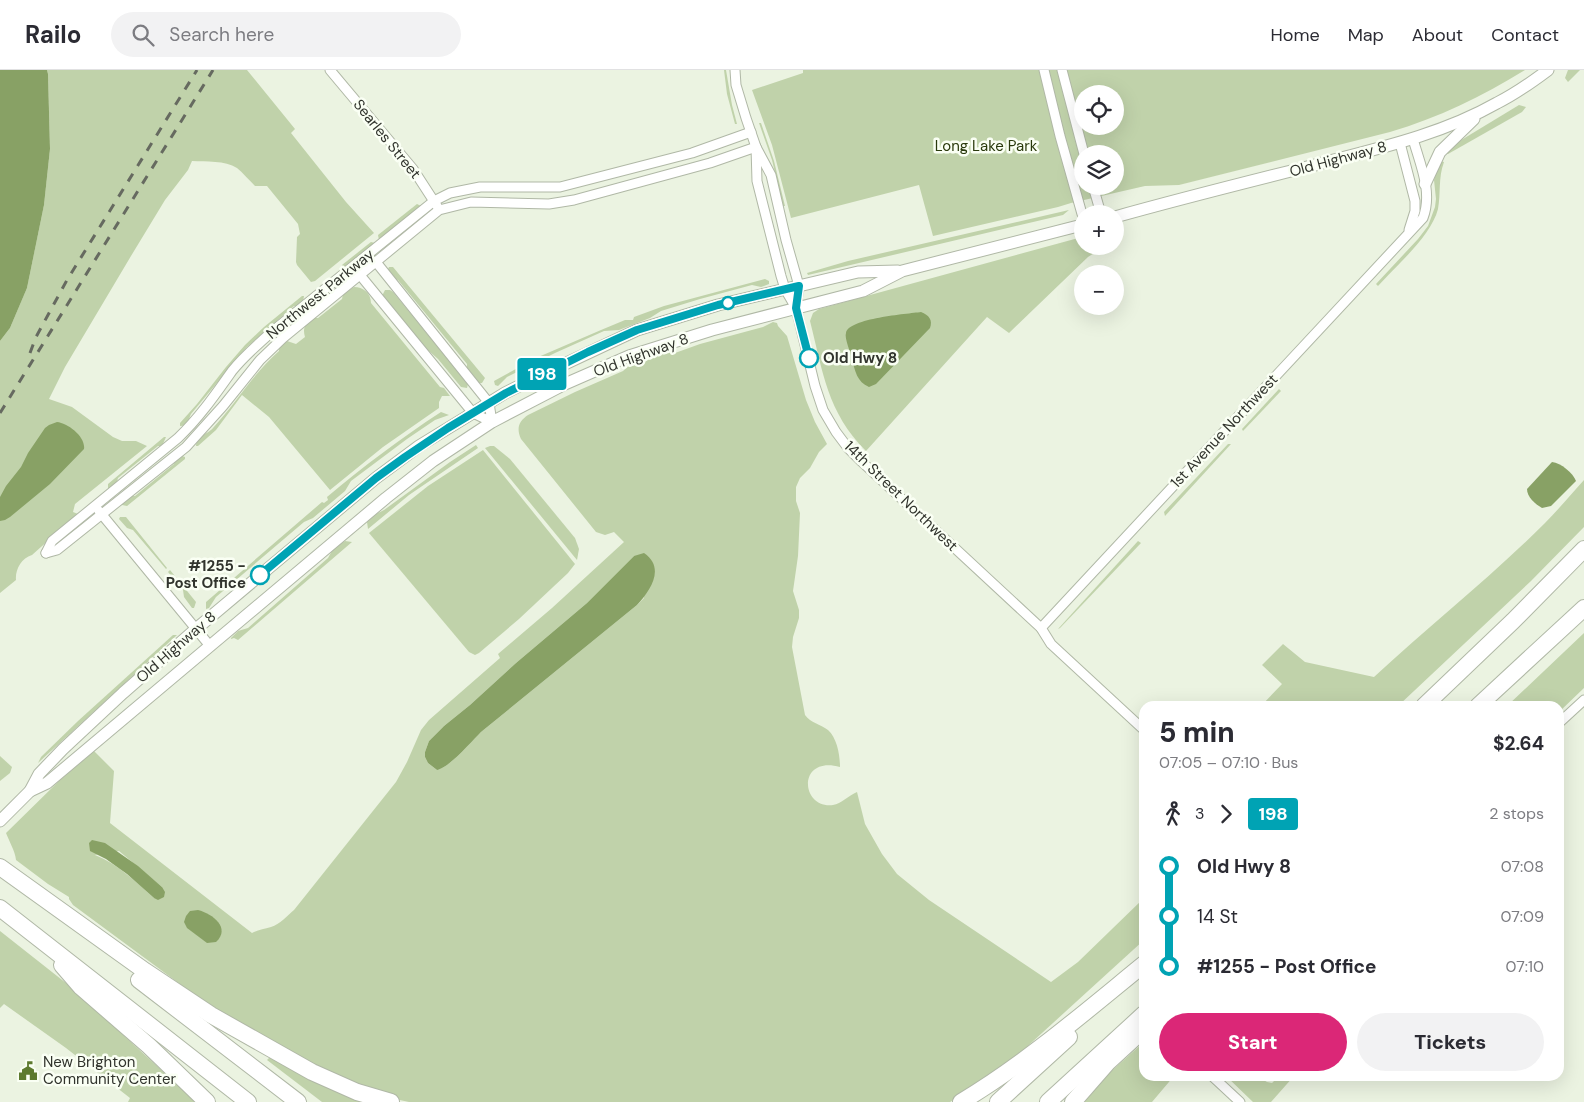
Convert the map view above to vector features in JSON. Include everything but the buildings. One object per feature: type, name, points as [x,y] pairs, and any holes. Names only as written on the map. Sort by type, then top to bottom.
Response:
[{"type":"highway","points":[[1429,701],[1584,549]]},
{"type":"highway","points":[[1483,701],[1584,608]]},
{"type":"highway","points":[[0,867],[145,971],[211,1015],[312,1072],[357,1092],[391,1102]]},
{"type":"highway","points":[[0,871],[298,1102]]},
{"type":"highway","points":[[0,908],[248,1102]]},
{"type":"highway","points":[[34,934],[81,987],[149,1046],[208,1102]]},
{"type":"highway","points":[[961,1102],[1048,1042],[1139,968]]},
{"type":"highway","points":[[998,1102],[1139,975]]},
{"type":"highway","points":[[1048,1102],[1139,1019]]},
{"type":"highway","points":[[1073,1102],[1108,1062],[1139,1034]]},
{"type":"street","name":"Searles Street","points":[[330,70],[413,169],[439,210]]},
{"type":"street","name":"14th Street Northwest","points":[[735,70],[736,85],[756,147],[771,174],[799,286],[796,308]]},
{"type":"street","name":"Old Highway 8","points":[[1124,215],[1413,139],[1497,104],[1548,70]]},
{"type":"street","points":[[1074,115],[1063,72],[1045,74],[1079,205]]},
{"type":"street","points":[[1425,184],[1440,152],[1482,111]]},
{"type":"street","name":"Northwest Parkway","points":[[751,132],[692,153],[560,187],[480,187],[450,193],[434,201],[250,351],[233,370],[194,423],[52,541],[46,553],[57,550],[186,447],[283,338],[439,210],[460,204],[483,202],[549,204],[574,200],[710,163],[756,147]]},
{"type":"street","points":[[1060,136],[1074,132]]},
{"type":"street","name":"1st Avenue Northwest","points":[[1041,628],[1423,218],[1427,197],[1413,139]]},
{"type":"street","name":"1st Avenue Northwest","points":[[1400,143],[1415,201],[1415,211],[1407,235]]},
{"type":"street","name":"14th Street Northwest","points":[[756,147],[757,182],[768,226],[785,289],[796,308],[815,386],[829,422],[848,448],[1041,628],[1051,644],[1139,725]]},
{"type":"street","points":[[594,178],[598,194]]},
{"type":"street","points":[[768,226],[782,224]]},
{"type":"street","name":"Old Highway 8","points":[[0,822],[30,791],[39,774],[62,749],[196,629],[376,478],[419,446],[489,403],[536,377],[637,330],[718,305],[858,272],[902,271],[1074,227]]},
{"type":"street","points":[[362,260],[376,262],[489,403],[492,422],[473,413],[360,276],[362,260]]},
{"type":"street","name":"Old Highway 8","points":[[30,791],[47,783],[433,461],[492,422],[565,384],[629,356],[712,330],[864,292],[902,271]]},
{"type":"street","points":[[95,506],[210,646]]},
{"type":"street","points":[[1564,718],[1584,700]]},
{"type":"street","points":[[1217,1081],[1240,1102]]},
{"type":"green space","points":[[47,70],[247,70],[295,129],[291,133],[346,202],[374,233],[315,281],[311,282],[296,262],[297,237],[300,234],[298,224],[267,186],[255,186],[232,165],[192,161],[188,170],[165,200],[131,256],[65,367],[49,399],[72,407],[113,437],[122,441],[136,441],[147,446],[75,504],[73,512],[78,514],[22,562],[18,568],[16,580],[0,593],[0,341],[10,328],[27,288],[44,205],[50,149]]},
{"type":"green space","points":[[724,70],[726,70],[737,124],[735,124],[727,94]]},
{"type":"green space","name":"Long Lake Park","points":[[803,70],[1525,70],[1460,106],[1390,132],[1179,185],[1145,186],[1124,191],[1124,145],[1074,145],[1074,195],[1106,195],[933,236],[919,185],[791,218],[772,145],[752,90],[803,73]]},
{"type":"green space","points":[[1568,70],[1580,70],[1568,82],[1565,78]]},
{"type":"green space","points":[[1519,105],[1526,107],[1522,112],[1448,154],[1445,153],[1458,142]]},
{"type":"green space","points":[[759,123],[761,123],[774,161],[785,206],[783,206],[772,160]]},
{"type":"green space","points":[[1440,161],[1444,162],[1438,209],[1434,219],[1421,240],[1378,286],[1376,284],[1428,226],[1435,207],[1434,180]]},
{"type":"green space","points":[[417,204],[421,206],[379,240],[378,235]]},
{"type":"green space","points":[[1069,210],[1063,215],[808,275],[807,273],[848,261]]},
{"type":"green space","points":[[1074,239],[1074,255],[1091,255],[1080,265],[1074,265],[1074,270],[1009,333],[987,317],[866,451],[843,421],[828,391],[810,321],[813,313],[819,309]]},
{"type":"green space","points":[[371,242],[375,243],[343,269],[342,265]]},
{"type":"green space","points":[[389,267],[393,267],[485,378],[482,383],[479,383],[467,369],[467,364],[398,280],[394,279],[387,271]]},
{"type":"green space","points":[[765,279],[769,281],[769,284],[761,287],[752,285],[700,299],[661,311],[650,318],[619,330],[604,331],[507,377],[498,386],[495,385],[494,381],[536,358],[625,320],[633,320],[634,317],[664,306]]},
{"type":"green space","points":[[354,287],[363,289],[368,294],[371,303],[440,387],[444,388],[450,396],[442,396],[439,408],[383,447],[330,490],[269,417],[242,395],[216,430],[196,446],[198,440],[211,430],[261,369],[279,351],[281,345],[287,341],[296,344],[305,337],[304,328],[308,322],[313,318],[318,318],[342,299],[343,294]]},
{"type":"green space","points":[[385,290],[393,292],[468,384],[467,388],[461,387],[438,359],[420,343],[382,296]]},
{"type":"green space","points":[[304,296],[303,302],[298,307],[294,306],[247,347],[191,414],[187,424],[180,426],[180,423],[245,345]]},
{"type":"green space","points":[[773,322],[777,323],[787,336],[806,400],[827,444],[819,452],[810,468],[800,478],[796,487],[796,501],[800,513],[798,556],[793,591],[799,610],[799,618],[792,647],[805,715],[828,730],[834,737],[840,762],[840,767],[826,765],[816,768],[810,775],[808,783],[809,792],[814,799],[822,804],[833,805],[857,792],[865,824],[882,854],[897,874],[929,900],[1051,982],[1078,962],[1139,903],[1139,945],[1008,1064],[950,1102],[409,1102],[386,1097],[267,1043],[188,990],[73,905],[69,897],[16,860],[6,833],[60,780],[94,751],[114,771],[110,823],[252,933],[274,926],[280,922],[294,910],[396,782],[421,730],[429,720],[500,658],[498,654],[624,542],[614,532],[605,535],[596,532],[521,439],[519,425],[522,420],[528,415],[575,392],[623,371],[632,363],[663,352],[675,353],[700,344],[763,327]],"holes":[[[634,556],[644,598],[481,732],[448,764],[437,770],[428,763],[425,752],[429,741],[516,663],[587,603]],[[119,851],[162,887],[154,898],[119,868],[95,855]]]},
{"type":"green space","points":[[1279,389],[1281,391],[1243,431],[1242,429]]},
{"type":"green space","points":[[441,412],[449,415],[435,420],[351,481],[345,491],[313,518],[304,522],[216,597],[209,608],[206,609],[206,602],[322,502],[324,503],[328,500],[327,497],[383,453]]},
{"type":"green space","points":[[166,437],[162,446],[158,446],[118,478],[117,482],[108,489],[108,484]]},
{"type":"green space","points":[[1228,444],[1231,444],[1165,516],[1164,512]]},
{"type":"green space","points":[[476,445],[478,448],[409,495],[368,529],[367,522],[370,517],[384,510]]},
{"type":"green space","points":[[494,446],[510,459],[575,538],[579,549],[577,560],[485,448]]},
{"type":"green space","points":[[483,450],[575,564],[568,573],[519,619],[475,655],[469,652],[369,533],[428,486]]},
{"type":"green space","points":[[182,456],[185,459],[127,506],[122,505],[122,503],[131,496],[135,496],[174,464],[176,458]]},
{"type":"green space","points":[[1584,480],[1584,527],[1531,581],[1403,701],[1266,701],[1282,684],[1262,665],[1283,644],[1305,662],[1374,677],[1482,582],[1550,518]]},
{"type":"green space","points":[[120,517],[126,517],[166,569],[133,530],[127,528],[119,519]]},
{"type":"green space","points":[[345,541],[352,542],[238,640],[231,639],[238,631],[248,628],[328,558],[333,549]]},
{"type":"green space","points":[[1138,541],[1141,543],[1058,629]]},
{"type":"green space","points":[[170,570],[196,602],[194,608],[184,597],[183,590],[168,572]]},
{"type":"green space","points":[[1584,633],[1584,688],[1564,707],[1564,701],[1512,701]]},
{"type":"green space","points":[[173,635],[177,635],[38,763],[41,757],[78,721]]},
{"type":"green space","points":[[0,756],[12,767],[10,773],[0,781]]},
{"type":"green space","points":[[0,931],[71,987],[196,1102],[128,1102],[130,1098],[66,1048],[4,1004],[0,1008]]},
{"type":"green space","points":[[1139,1046],[1139,1081],[1170,1081],[1152,1102],[1080,1102],[1089,1091]]},
{"type":"green space","points":[[270,1057],[376,1102],[322,1102],[267,1060]]},
{"type":"green space","points":[[1231,1081],[1265,1081],[1272,1083],[1274,1081],[1290,1081],[1271,1102],[1253,1102]]},
{"type":"shaded area","points":[[0,70],[47,70],[50,149],[44,205],[27,288],[10,328],[0,341]]},
{"type":"shaded area","points":[[921,312],[930,318],[930,328],[876,384],[869,387],[865,385],[857,376],[854,368],[846,333],[850,328],[867,320]]},
{"type":"shaded area","points":[[57,422],[66,425],[79,435],[84,444],[84,449],[50,484],[10,517],[0,521],[0,497],[6,486],[21,467],[45,428]]},
{"type":"shaded area","points":[[1552,462],[1566,469],[1576,481],[1551,506],[1542,508],[1528,495],[1527,489]]},
{"type":"shaded area","points":[[644,553],[651,559],[655,572],[651,586],[637,605],[481,732],[448,764],[437,770],[428,763],[425,752],[429,741],[444,726],[587,603],[634,556]]},
{"type":"shaded area","points":[[92,840],[105,843],[138,866],[162,887],[165,892],[164,897],[158,900],[154,898],[127,874],[106,859],[90,851],[89,843]]},
{"type":"shaded area","points":[[198,910],[214,918],[221,927],[222,932],[216,942],[207,943],[187,928],[184,922],[186,916],[190,911]]},
{"type":"railway","points":[[30,353],[36,337],[67,280],[197,70]]},
{"type":"railway","points":[[0,413],[213,70]]},
{"type":"bus line","name":"198","points":[[260,575],[376,478],[419,446],[536,377],[637,330],[718,305],[799,286],[796,308],[809,358]]},
{"type":"place","name":"Old Hwy 8","points":[[809,358]]},
{"type":"place","name":"#1255 - Post Office","points":[[260,575]]},
{"type":"place","name":"New Brighton Community Center","points":[[28,1071]]}]
